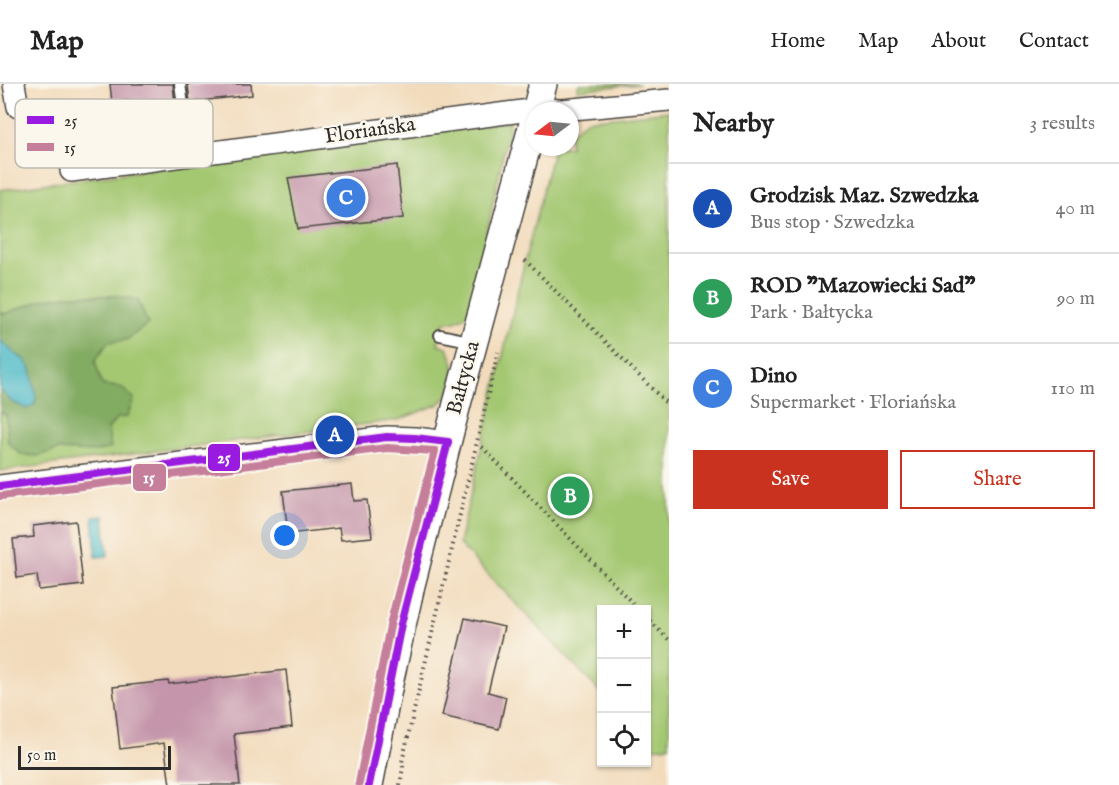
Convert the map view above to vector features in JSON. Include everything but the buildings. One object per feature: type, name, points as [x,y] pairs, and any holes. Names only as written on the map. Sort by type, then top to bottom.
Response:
[{"type":"street","points":[[14,84],[17,99]]},
{"type":"street","name":"Floriańska","points":[[579,108],[669,100]]},
{"type":"street","name":"Floriańska","points":[[213,151],[525,108]]},
{"type":"street","name":"Bałtycka","points":[[370,782],[401,624],[448,442],[487,344],[527,156]]},
{"type":"street","name":"Floriańska","points":[[71,171],[93,168]]},
{"type":"street","points":[[0,486],[387,437],[448,442]]},
{"type":"lane","points":[[180,84],[182,99]]},
{"type":"lane","points":[[440,335],[487,344]]},
{"type":"path","points":[[525,260],[669,406]]},
{"type":"path","points":[[400,785],[402,762],[487,344]]},
{"type":"path","points":[[482,447],[635,605]]},
{"type":"path","points":[[651,622],[669,640]]},
{"type":"green space","points":[[579,84],[640,84],[577,90]]},
{"type":"green space","points":[[669,111],[669,746],[653,748],[651,746],[651,605],[597,605],[597,689],[459,544],[552,156],[579,156],[579,126],[586,120]]},
{"type":"green space","points":[[510,121],[473,299],[466,316],[443,323],[438,344],[447,347],[454,363],[454,376],[448,395],[439,404],[398,420],[0,471],[0,190],[163,168],[213,168],[213,161]]},
{"type":"green space","points":[[71,295],[119,296],[138,300],[148,324],[126,340],[108,342],[95,361],[102,385],[120,387],[134,398],[127,417],[117,418],[108,429],[111,448],[96,452],[58,450],[37,456],[22,455],[8,443],[6,415],[0,412],[0,312],[4,314],[45,299]]},
{"type":"water","points":[[0,339],[25,360],[31,369],[36,396],[35,404],[27,409],[12,402],[0,390]]},
{"type":"water","points":[[104,516],[108,556],[96,557],[93,517]]},
{"type":"transit line","name":"25","points":[[0,486],[387,437],[448,442]]},
{"type":"transit line","name":"25","points":[[369,785],[401,624],[448,442]]},
{"type":"transit line","name":"15","points":[[1,496],[387,448],[435,451],[391,621],[359,783]]},
{"type":"place","name":"Dino","points":[[346,198]]},
{"type":"place","name":"Grodzisk Maz. Szwedzka","points":[[335,435]]},
{"type":"place","name":"ROD \"Mazowiecki Sad\"","points":[[570,496]]}]
